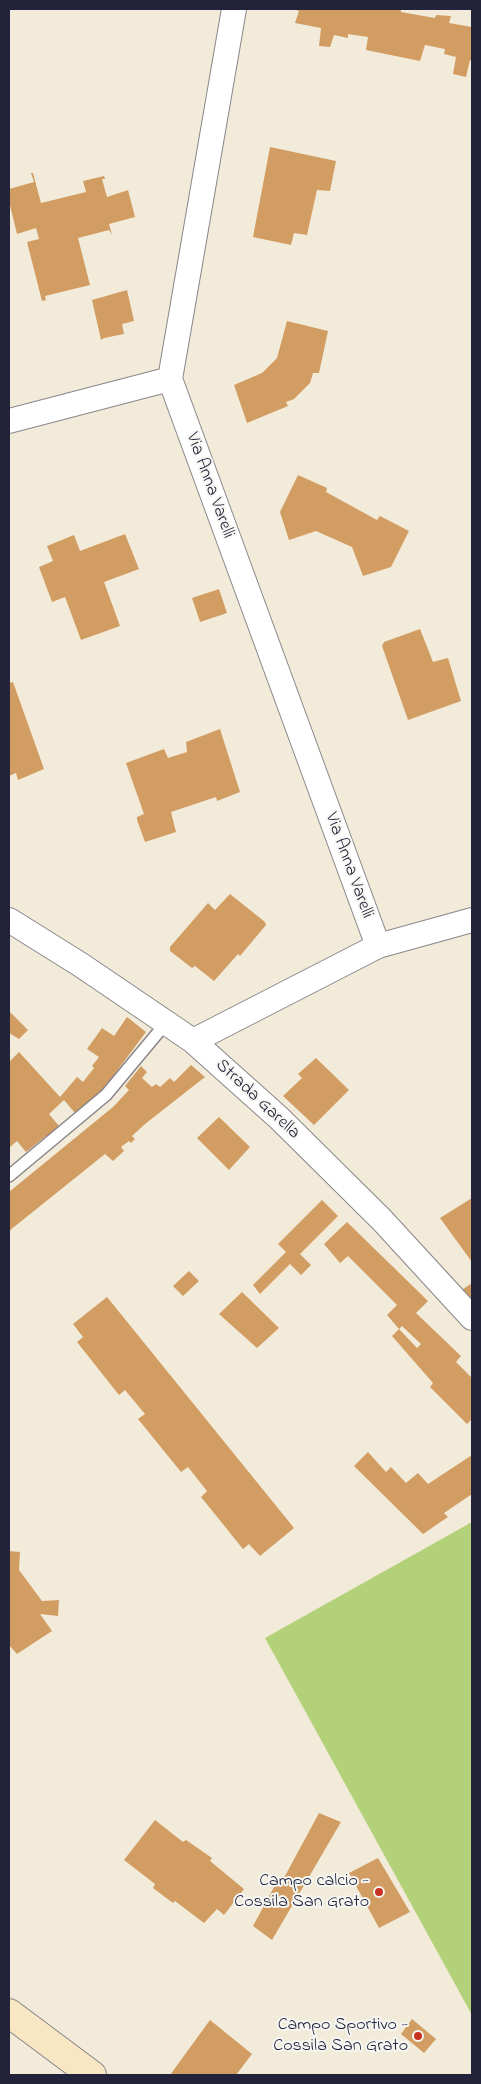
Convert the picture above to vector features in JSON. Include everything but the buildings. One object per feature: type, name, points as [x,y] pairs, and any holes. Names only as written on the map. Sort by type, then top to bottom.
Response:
[{"type":"main road","points":[[9,2014],[92,2075]]},
{"type":"street","name":"Via Anna Varelli","points":[[234,9],[170,379],[378,946]]},
{"type":"street","points":[[9,421],[170,379]]},
{"type":"street","name":"Strada Garella","points":[[9,920],[81,965],[193,1041],[279,1118],[382,1220],[472,1318]]},
{"type":"street","points":[[193,1041],[378,946],[472,920]]},
{"type":"lane","points":[[9,1176],[106,1095],[166,1023]]},
{"type":"green space","points":[[472,1522],[472,2015],[265,1638]]},
{"type":"place","name":"Campo calcio - Cossila San Grato","points":[[379,1892]]},
{"type":"place","name":"Campo Sportivo - Cossila San Grato","points":[[418,2036]]}]
